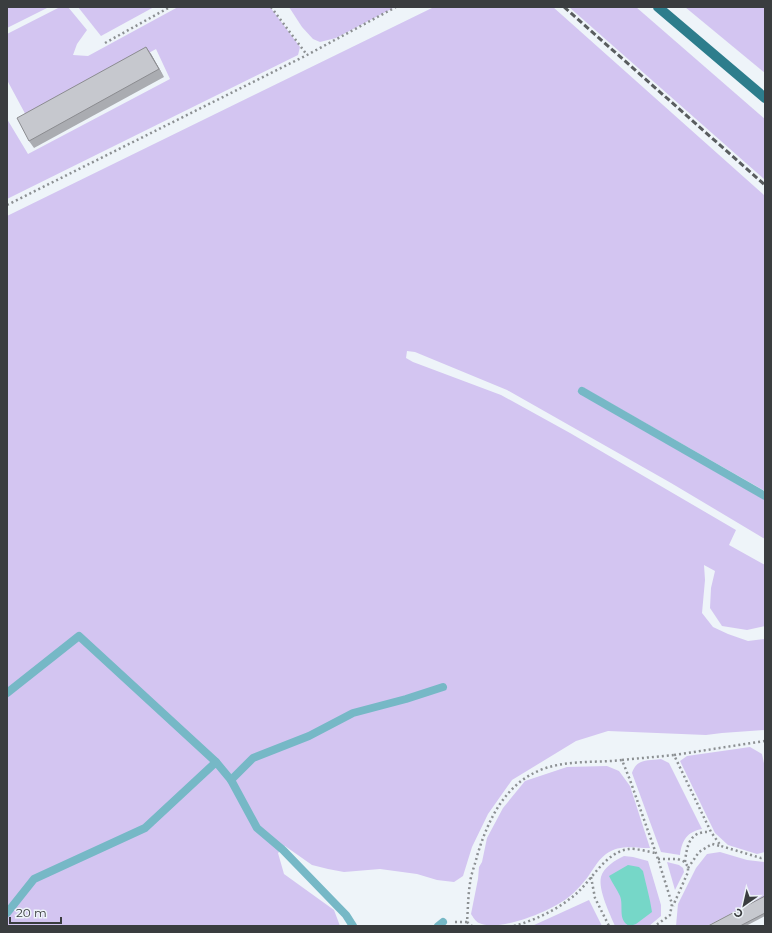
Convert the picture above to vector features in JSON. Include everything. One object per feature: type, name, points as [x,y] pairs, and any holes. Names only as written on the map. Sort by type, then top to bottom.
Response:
[{"type":"main road","points":[[658,7],[765,98]]},
{"type":"lane","points":[[582,391],[765,496]]},
{"type":"lane","points":[[7,693],[79,636],[216,762],[231,780],[257,828],[283,850],[346,915],[353,926]]},
{"type":"lane","points":[[231,780],[253,758],[309,736],[353,713],[406,699],[443,687]]},
{"type":"lane","points":[[7,913],[34,879],[145,828],[216,762]]},
{"type":"path","points":[[105,43],[170,7]]},
{"type":"path","points":[[271,7],[307,55]]},
{"type":"path","points":[[7,206],[307,55],[396,7]]},
{"type":"path","points":[[467,922],[470,881],[490,820],[508,792],[520,781],[543,769],[578,761],[602,762],[674,755],[765,742]]},
{"type":"path","points":[[674,755],[711,832],[721,846]]},
{"type":"path","points":[[622,760],[656,853],[672,904],[670,916],[655,926]]},
{"type":"path","points":[[688,868],[685,862],[686,849],[692,838],[702,832],[711,832]]},
{"type":"path","points":[[671,910],[688,868],[699,852],[712,844],[761,858],[765,857]]},
{"type":"path","points":[[514,926],[540,916],[560,905],[578,892],[602,864],[613,855],[629,849],[656,853]]},
{"type":"path","points":[[658,859],[678,859],[685,862]]},
{"type":"path","points":[[591,877],[595,898],[609,926]]},
{"type":"path","points":[[441,924],[467,922],[472,926]]},
{"type":"shaded area","points":[[7,7],[49,7],[7,28]]},
{"type":"shaded area","points":[[60,7],[68,7],[87,30],[77,44],[73,55],[88,56],[178,7],[270,7],[300,47],[298,55],[7,199],[7,119],[28,154],[170,79],[156,49],[28,119],[7,80],[7,34]]},
{"type":"shaded area","points":[[78,7],[154,7],[101,36]]},
{"type":"shaded area","points":[[289,7],[395,7],[336,38],[320,42],[313,39],[302,27]]},
{"type":"shaded area","points":[[434,7],[553,7],[765,196],[765,491],[582,387],[578,390],[583,395],[765,500],[765,539],[671,483],[507,390],[415,352],[407,351],[406,358],[501,395],[570,433],[736,530],[729,545],[765,565],[765,626],[747,630],[722,626],[710,608],[711,588],[715,571],[704,565],[705,580],[702,613],[713,627],[728,634],[748,641],[765,639],[765,730],[706,735],[608,731],[576,741],[512,780],[488,814],[472,847],[463,876],[454,882],[437,880],[417,874],[380,869],[344,872],[328,869],[312,865],[285,846],[278,853],[284,874],[334,910],[340,926],[7,926],[7,216]]},
{"type":"shaded area","points":[[569,7],[636,7],[765,119],[765,180]]},
{"type":"shaded area","points":[[685,7],[765,7],[765,73]]},
{"type":"shaded area","points":[[750,747],[762,754],[765,768],[765,852],[757,854],[728,845],[715,833],[680,761],[687,756]]},
{"type":"shaded area","points":[[661,759],[669,763],[702,829],[693,832],[686,838],[682,845],[680,855],[661,852],[632,773],[637,765],[644,761]]},
{"type":"shaded area","points":[[607,766],[619,771],[630,786],[650,848],[627,847],[616,849],[606,854],[577,890],[552,908],[512,923],[488,925],[477,922],[471,914],[479,867],[482,862],[487,838],[503,808],[525,781],[567,767]]},
{"type":"shaded area","points":[[720,852],[747,860],[765,862],[765,896],[707,926],[676,926],[678,904],[696,868],[707,854]]},
{"type":"shaded area","points":[[624,856],[648,861],[661,905],[661,916],[649,926],[615,926],[605,902],[601,888],[602,874],[610,865]]},
{"type":"shaded area","points":[[667,862],[679,865],[683,868],[684,872],[675,890]]},
{"type":"shaded area","points":[[628,865],[639,867],[643,871],[652,912],[636,924],[630,926],[626,924],[622,917],[620,896],[609,876]]},
{"type":"shaded area","points":[[589,900],[602,926],[532,926]]},
{"type":"building","points":[[146,47],[159,69],[29,141],[17,118]]},
{"type":"building","points":[[765,896],[765,913],[740,926],[708,926]]},
{"type":"railway","points":[[564,7],[765,185]]}]
